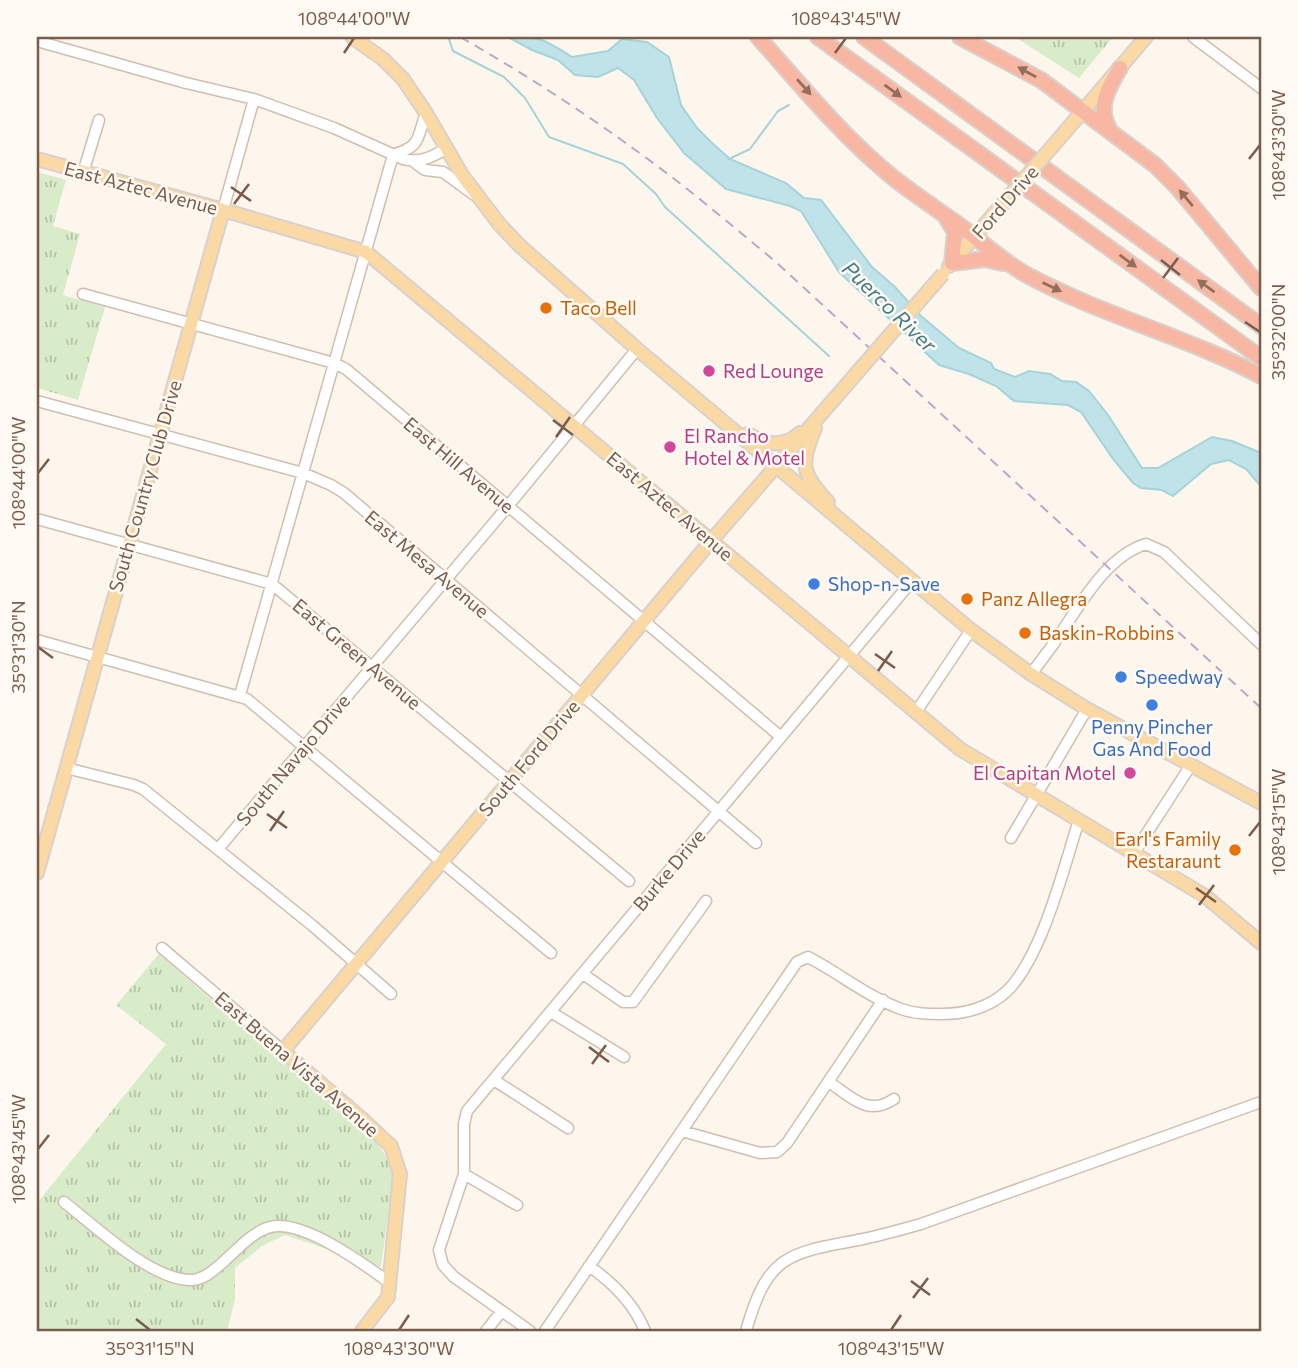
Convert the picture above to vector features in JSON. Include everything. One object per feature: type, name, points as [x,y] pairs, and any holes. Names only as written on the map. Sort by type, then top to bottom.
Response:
[{"type":"highway","points":[[758,37],[890,176],[1026,275]]},
{"type":"highway","points":[[818,37],[1261,358]]},
{"type":"highway","points":[[864,37],[1261,326]]},
{"type":"highway","points":[[960,37],[1041,80],[1155,165],[1177,187],[1261,288]]},
{"type":"highway","points":[[1116,136],[1107,124],[1103,107],[1109,86],[1120,68]]},
{"type":"highway","points":[[935,207],[951,222],[955,232],[948,268],[972,260],[995,260],[1072,297],[1214,352],[1261,376]]},
{"type":"main road","points":[[352,37],[383,59],[403,79],[478,198],[500,225],[541,266],[877,552],[971,630],[1031,674],[1087,709],[1261,803]]},
{"type":"main road","name":"Ford Drive","points":[[819,417],[1146,37]]},
{"type":"main road","name":"East Aztec Avenue","points":[[37,159],[223,209],[366,252],[960,749],[1205,896],[1261,943]]},
{"type":"main road","name":"South Country Club Drive","points":[[37,873],[223,209]]},
{"type":"main road","points":[[710,410],[741,431],[770,444],[792,441],[819,417]]},
{"type":"main road","points":[[819,417],[805,452],[806,471],[823,497],[877,552]]},
{"type":"main road","name":"South Ford Drive","points":[[283,1051],[711,541],[819,417]]},
{"type":"main road","name":"East Buena Vista Avenue","points":[[283,1051],[361,1118],[394,1152],[400,1174],[390,1283]]},
{"type":"main road","points":[[362,1331],[388,1297],[390,1283]]},
{"type":"street","points":[[1193,37],[1261,88]]},
{"type":"street","points":[[37,41],[186,83],[254,99],[334,128],[414,162],[425,170],[443,172],[478,198]]},
{"type":"street","name":"South Country Club Drive","points":[[223,209],[254,99]]},
{"type":"street","points":[[393,155],[408,150],[418,142],[426,113]]},
{"type":"street","points":[[83,173],[99,121]]},
{"type":"street","points":[[414,162],[445,149]]},
{"type":"street","points":[[240,695],[393,155]]},
{"type":"street","name":"East Hill Avenue","points":[[83,293],[334,363],[346,369],[782,737]]},
{"type":"street","name":"South Navajo Drive","points":[[218,849],[637,349]]},
{"type":"street","name":"East Mesa Avenue","points":[[37,401],[303,473],[331,485],[344,493],[756,843]]},
{"type":"street","name":"East Green Avenue","points":[[37,519],[272,584],[629,881]]},
{"type":"street","points":[[1031,674],[1090,591],[1113,565],[1128,552],[1146,544],[1164,552],[1261,644]]},
{"type":"street","name":"Burke Drive","points":[[530,1331],[454,1277],[443,1265],[439,1250],[464,1174],[464,1124],[467,1111],[912,581]]},
{"type":"street","points":[[916,712],[971,630]]},
{"type":"street","points":[[37,640],[240,695],[551,953]]},
{"type":"street","points":[[1011,838],[1087,709]]},
{"type":"street","points":[[1134,853],[1191,765]]},
{"type":"street","points":[[66,768],[143,789],[313,926],[391,994]]},
{"type":"street","points":[[545,1331],[797,962],[808,957],[883,1000],[916,1013],[949,1014],[993,1001],[1007,990],[1023,967],[1049,914],[1079,820]]},
{"type":"street","points":[[583,974],[622,1002],[632,1002],[706,901]]},
{"type":"street","name":"East Buena Vista Avenue","points":[[163,948],[283,1051]]},
{"type":"street","points":[[682,1131],[761,1153],[777,1152],[787,1143],[883,1000]]},
{"type":"street","points":[[551,1012],[624,1056]]},
{"type":"street","points":[[494,1080],[568,1128]]},
{"type":"street","points":[[829,1082],[861,1104],[883,1107],[894,1099]]},
{"type":"street","points":[[747,1331],[754,1305],[765,1282],[775,1269],[789,1258],[806,1250],[870,1238],[921,1224],[1261,1102]]},
{"type":"street","points":[[464,1174],[517,1205]]},
{"type":"street","points":[[64,1202],[148,1266],[169,1278],[193,1281],[209,1274],[254,1235],[281,1224],[345,1251],[390,1283]]},
{"type":"street","points":[[589,1266],[606,1278],[630,1303],[645,1331]]},
{"type":"street","points":[[486,1331],[501,1312]]},
{"type":"green space","points":[[1015,37],[1113,37],[1079,78]]},
{"type":"green space","points":[[37,172],[66,180],[53,226],[80,234],[63,295],[105,307],[78,400],[37,388]]},
{"type":"green space","points":[[159,954],[379,1145],[394,1170],[381,1267],[285,1235],[262,1246],[235,1268],[235,1300],[227,1331],[37,1331],[37,1203],[166,1044],[116,1005]]},
{"type":"water","name":"Puerco River","points":[[508,37],[542,40],[572,57],[608,51],[622,39],[647,42],[669,57],[681,105],[697,128],[712,143],[730,159],[786,183],[804,198],[821,200],[872,267],[895,287],[921,316],[959,348],[991,363],[994,369],[1015,377],[1029,371],[1050,374],[1062,381],[1076,382],[1089,391],[1108,415],[1142,468],[1158,468],[1212,437],[1232,441],[1261,453],[1261,486],[1246,469],[1229,460],[1211,464],[1173,496],[1162,490],[1141,488],[1133,483],[1113,459],[1081,412],[1068,405],[1014,401],[996,386],[939,365],[839,272],[801,211],[726,189],[684,153],[657,118],[634,80],[618,68],[598,77],[575,75],[558,60]]},
{"type":"waterway","points":[[449,39],[453,51],[504,77],[525,98],[549,137],[623,164],[656,194],[665,207],[829,356]]},
{"type":"waterway","points":[[729,159],[750,149],[778,111],[789,105]]},
{"type":"railway","points":[[460,37],[542,86],[621,140],[686,188],[776,262],[1261,708]]},
{"type":"place","name":"Taco Bell","points":[[546,308]]},
{"type":"place","name":"Red Lounge","points":[[709,371]]},
{"type":"place","name":"El Rancho Hotel & Motel","points":[[670,447]]},
{"type":"place","name":"Shop-n-Save","points":[[814,584]]},
{"type":"place","name":"Panz Allegra","points":[[967,599]]},
{"type":"place","name":"Baskin-Robbins","points":[[1025,633]]},
{"type":"place","name":"Speedway","points":[[1121,677]]},
{"type":"place","name":"Penny Pincher Gas And Food","points":[[1152,705]]},
{"type":"place","name":"El Capitan Motel","points":[[1130,773]]},
{"type":"place","name":"Earl's Family Restaraunt","points":[[1235,850]]}]
